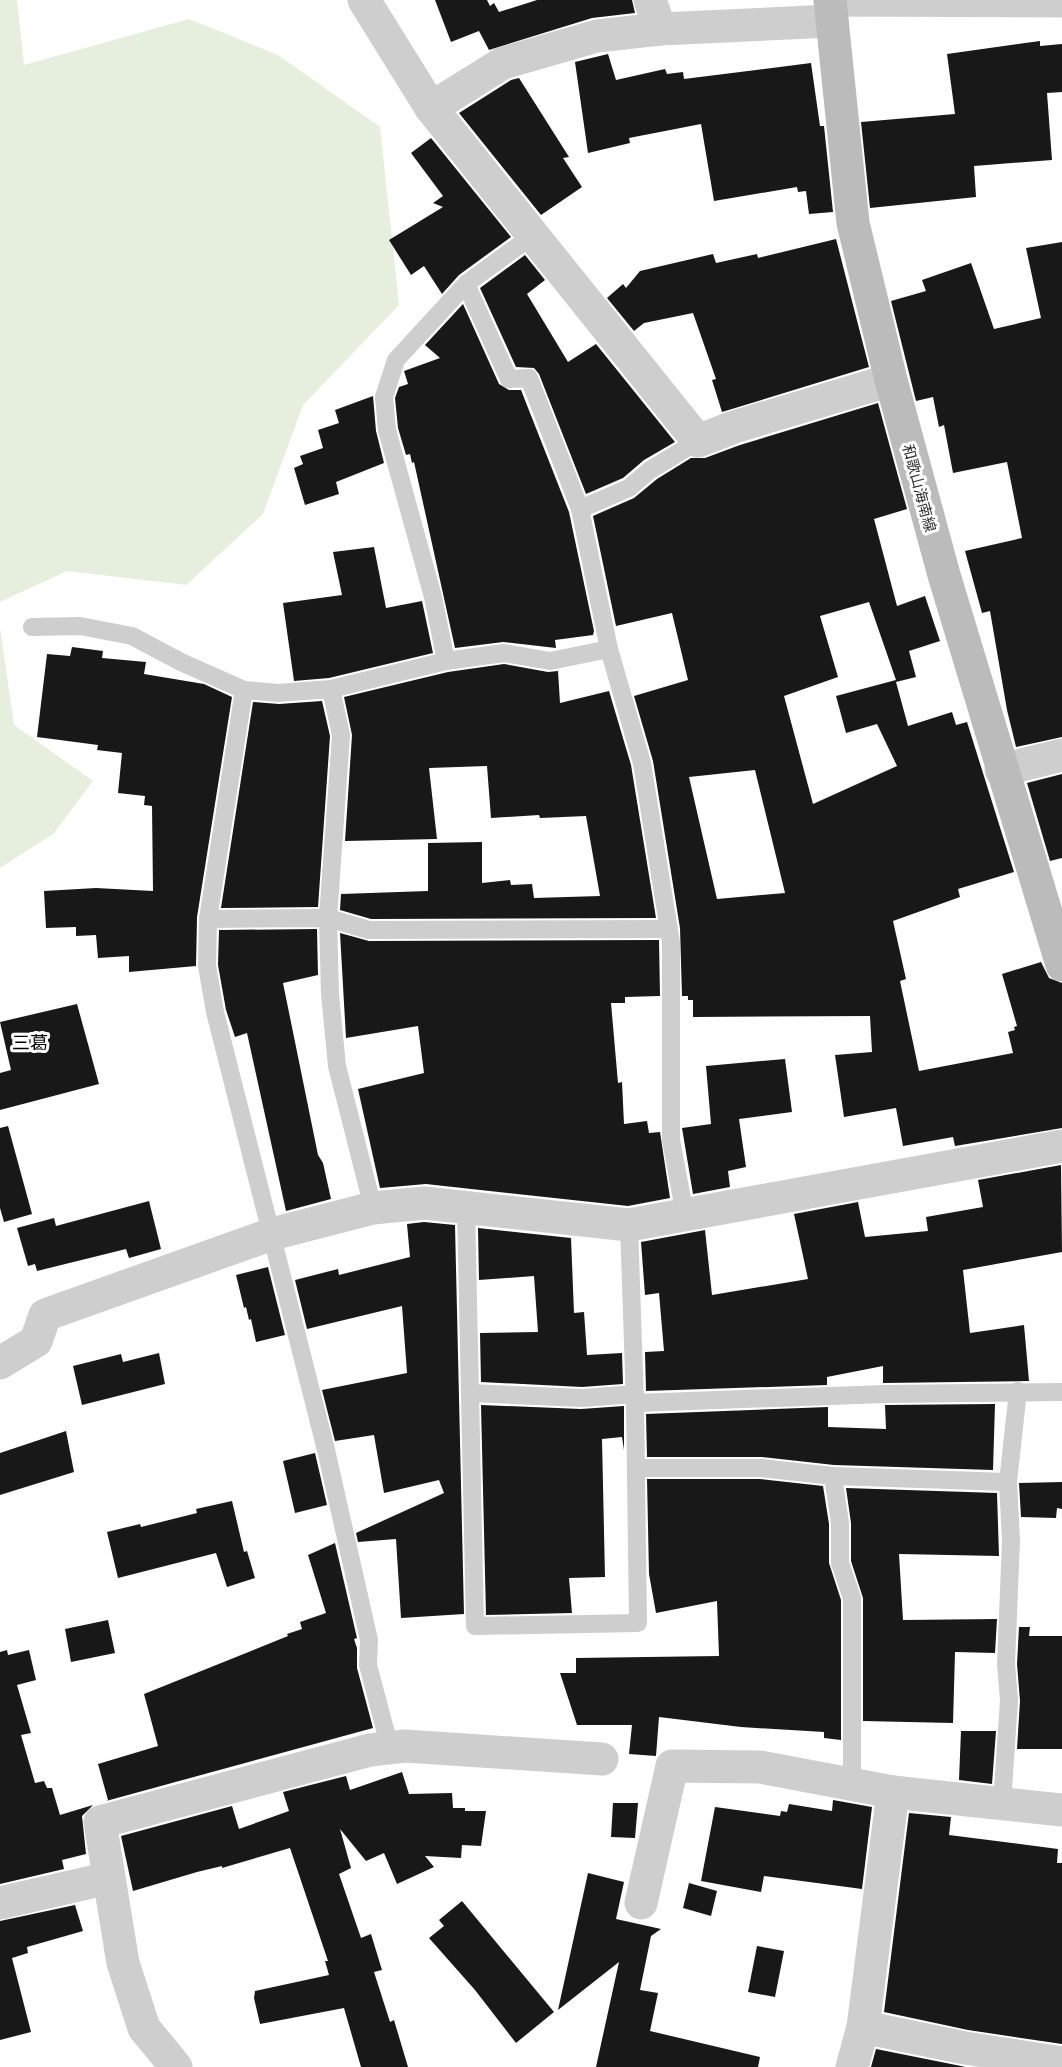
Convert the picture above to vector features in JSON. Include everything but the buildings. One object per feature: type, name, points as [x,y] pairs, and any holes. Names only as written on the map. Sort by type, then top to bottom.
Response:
[{"type":"main road","name":"和歌山海南線","points":[[831,7],[853,222],[891,380],[944,575],[1001,770],[1062,965]]},
{"type":"street","points":[[364,0],[431,108],[698,441],[734,427],[891,380]]},
{"type":"street","points":[[431,108],[503,63],[597,36],[655,15],[831,7],[1062,1]]},
{"type":"street","points":[[1001,770],[1062,755]]},
{"type":"street","points":[[0,1363],[36,1341],[45,1315],[272,1234],[373,1208],[424,1203],[629,1226],[1062,1146]]},
{"type":"street","points":[[176,2067],[144,2028],[123,1963],[100,1822],[370,1750],[405,1746],[602,1759]]},
{"type":"street","points":[[641,1903],[672,1766],[760,1767],[893,1792],[1062,1810]]},
{"type":"street","points":[[852,2067],[862,2027],[893,1792]]},
{"type":"street","points":[[0,1904],[109,1878]]},
{"type":"street","points":[[862,2027],[965,2048],[1062,2063]]},
{"type":"lane","points":[[446,661],[433,597],[387,430],[384,397],[396,360],[466,284],[533,235]]},
{"type":"lane","points":[[466,284],[509,379],[529,378],[580,509],[609,649],[642,763],[671,943],[671,1140],[684,1215]]},
{"type":"lane","points":[[580,509],[629,488],[650,470],[698,441]]},
{"type":"lane","points":[[32,627],[80,626],[132,636],[181,662],[244,690],[278,693],[331,689],[446,661],[504,653],[549,661],[609,649]]},
{"type":"lane","points":[[331,689],[341,735],[328,918],[330,994],[337,1066],[373,1208]]},
{"type":"lane","points":[[244,690],[208,919],[207,966],[215,1011],[326,1450],[369,1640],[368,1665],[390,1748]]},
{"type":"lane","points":[[208,919],[328,918],[369,930],[669,929]]},
{"type":"lane","points":[[466,1208],[475,1626],[638,1623],[635,1399],[629,1226]]},
{"type":"lane","points":[[1002,1804],[1009,1700],[1006,1664],[1011,1541],[1008,1482],[1018,1392]]},
{"type":"lane","points":[[471,1393],[635,1399],[1062,1392]]},
{"type":"lane","points":[[636,1468],[761,1468],[834,1476],[1008,1482]]},
{"type":"lane","points":[[834,1476],[840,1523],[840,1563],[852,1598],[852,1784]]},
{"type":"green space","points":[[0,0],[17,0],[24,65],[189,19],[278,55],[380,127],[399,305],[303,405],[263,514],[186,585],[67,571],[0,602]]},
{"type":"green space","points":[[0,628],[14,725],[93,781],[53,834],[0,868]]},
{"type":"district","name":"三葛","points":[[30,1042]]}]
